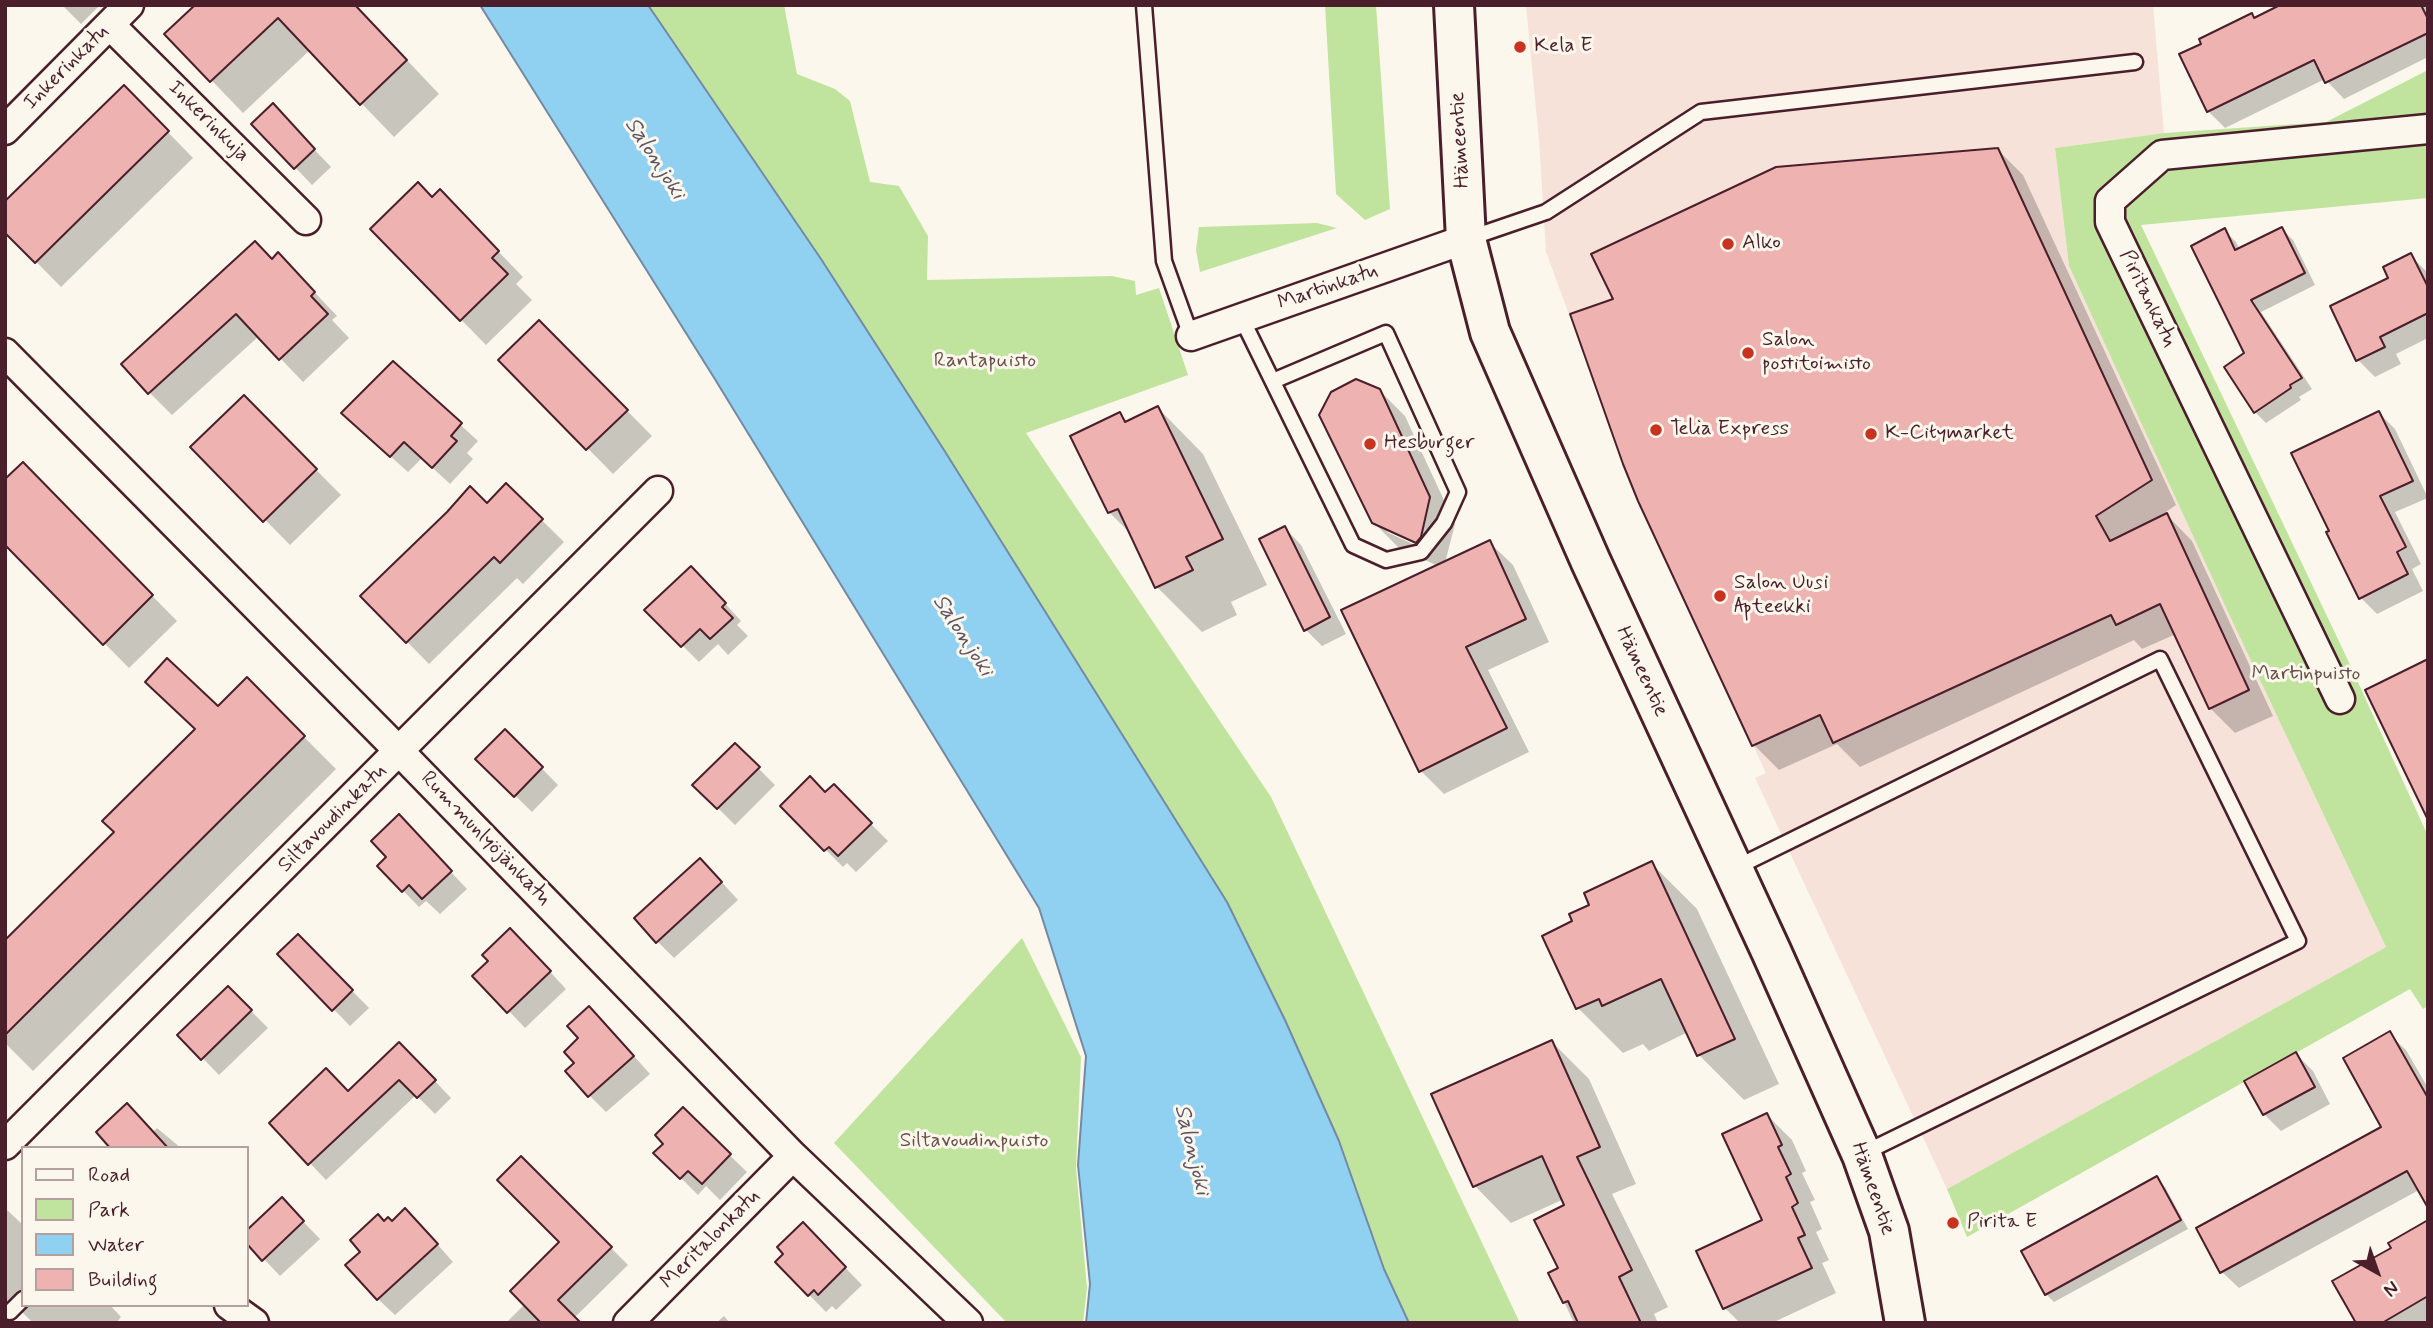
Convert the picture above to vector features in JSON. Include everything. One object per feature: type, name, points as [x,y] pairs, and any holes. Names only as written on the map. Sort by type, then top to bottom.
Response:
[{"type":"main road","name":"Hämeentie","points":[[1454,5],[1466,239],[1490,332],[1597,574],[1862,1155],[1889,1231],[1899,1322]]},
{"type":"street","name":"Inkerinkatu","points":[[5,130],[120,15]]},
{"type":"street","name":"Inkerinkuja","points":[[120,15],[306,220]]},
{"type":"street","name":"Piritankatu","points":[[2340,699],[2110,222],[2110,201],[2162,155],[2428,129]]},
{"type":"street","name":"Martinkatu","points":[[1191,336],[1466,239]]},
{"type":"street","name":"Rummunlyöjänkatu","points":[[5,353],[400,752],[793,1156],[968,1323]]},
{"type":"street","name":"Siltavoudinkatu","points":[[13,1139],[658,491]]},
{"type":"street","name":"Meritalonkatu","points":[[628,1323],[793,1156]]},
{"type":"street","points":[[232,1307],[254,1323]]},
{"type":"lane","points":[[1144,5],[1164,261],[1191,336]]},
{"type":"lane","points":[[1466,239],[1546,212],[1701,111],[2135,62]]},
{"type":"lane","points":[[1242,319],[1353,545],[1386,560],[1421,552],[1444,523],[1458,492],[1386,333],[1273,381]]},
{"type":"lane","points":[[1732,869],[2160,659],[2298,942],[1862,1155]]},
{"type":"lane","points":[[10,1312],[21,1301]]},
{"type":"shaded area","points":[[1526,5],[2153,5],[2164,133],[2055,148],[2069,266],[2386,947],[1947,1189],[1755,778],[1766,773],[1638,501],[1546,252]]},
{"type":"green space","name":"Rantapuisto","points":[[648,5],[784,5],[797,74],[835,89],[850,101],[870,182],[899,186],[928,236],[927,280],[1112,276],[1135,281],[1136,295],[1159,288],[1188,375],[1026,433],[1271,797],[1520,1323],[1409,1323],[1384,1269],[1339,1141],[1285,1020],[1227,902],[821,259]]},
{"type":"green space","points":[[1325,5],[1376,5],[1390,209],[1365,220],[1336,194]]},
{"type":"green space","name":"Martinpuisto","points":[[2428,70],[2428,198],[2141,225],[2346,656],[2428,836],[2428,1006],[2423,1009],[2410,989],[1967,1237],[1947,1189],[2386,947],[2069,266],[2055,148],[2164,133],[2326,122]]},
{"type":"green space","points":[[1317,223],[1337,228],[1200,272],[1196,250],[1199,227]]},
{"type":"green space","name":"Siltavoudinpuisto","points":[[1022,938],[1081,1057],[1076,1168],[1087,1288],[1083,1323],[1007,1323],[834,1143]]},
{"type":"water","name":"Salonjoki","points":[[480,5],[648,5],[821,259],[1227,902],[1285,1020],[1339,1141],[1384,1269],[1409,1323],[1086,1323],[1090,1284],[1078,1165],[1086,1056],[1039,908],[713,376]]},
{"type":"building","points":[[195,5],[355,5],[407,60],[360,105],[278,18],[210,82],[164,34]]},
{"type":"building","points":[[2280,5],[2421,5],[2428,19],[2428,33],[2325,83],[2314,60],[2207,112],[2179,54],[2201,44],[2199,39],[2252,13],[2254,18]]},
{"type":"building","points":[[124,85],[169,131],[35,263],[5,233],[5,201]]},
{"type":"building","points":[[273,103],[315,149],[294,169],[251,124]]},
{"type":"building","name":"K-Citymarket","points":[[1998,148],[2152,480],[2096,516],[2110,541],[2167,513],[2249,690],[2209,709],[2160,604],[2116,625],[2111,615],[1833,743],[1820,715],[1752,746],[1638,501],[1570,314],[1613,299],[1591,254],[1776,167]]},
{"type":"building","points":[[418,182],[432,197],[440,189],[499,251],[492,258],[508,274],[460,321],[370,229]]},
{"type":"building","points":[[2282,227],[2305,273],[2251,300],[2302,378],[2254,413],[2224,367],[2244,353],[2191,246],[2225,228],[2235,250]]},
{"type":"building","points":[[255,241],[272,259],[278,252],[315,292],[311,296],[328,314],[279,360],[236,314],[148,394],[121,364]]},
{"type":"building","points":[[2411,253],[2428,287],[2428,313],[2380,337],[2385,347],[2356,361],[2330,306],[2388,278],[2383,267]]},
{"type":"building","points":[[539,320],[628,410],[586,450],[498,360]]},
{"type":"building","points":[[393,361],[462,423],[451,436],[457,441],[432,468],[404,442],[390,457],[341,413]]},
{"type":"building","name":"Hesburger","points":[[1356,379],[1380,389],[1430,497],[1421,537],[1416,543],[1372,523],[1319,415],[1331,392]]},
{"type":"building","points":[[244,395],[317,469],[263,522],[190,447]]},
{"type":"building","points":[[1158,406],[1223,539],[1186,557],[1193,570],[1155,588],[1118,509],[1108,513],[1070,436],[1120,412],[1125,422]]},
{"type":"building","points":[[2379,411],[2413,481],[2380,496],[2406,547],[2397,552],[2408,574],[2359,599],[2291,453]]},
{"type":"building","points":[[23,462],[153,595],[103,645],[5,545],[5,479]]},
{"type":"building","points":[[506,483],[543,519],[500,563],[494,557],[406,643],[360,596],[447,512],[470,486],[487,503]]},
{"type":"building","points":[[1285,526],[1330,617],[1304,631],[1259,539]]},
{"type":"building","points":[[1490,540],[1526,619],[1466,647],[1507,728],[1419,772],[1341,610]]},
{"type":"building","points":[[691,566],[726,603],[722,607],[733,618],[710,639],[700,629],[681,647],[644,610]]},
{"type":"building","points":[[167,658],[218,706],[247,677],[305,736],[5,1035],[5,940],[114,832],[102,821],[195,729],[145,682]]},
{"type":"building","points":[[2428,659],[2428,820],[2365,690]]},
{"type":"building","points":[[505,729],[543,767],[514,797],[475,759]]},
{"type":"building","points":[[735,743],[760,767],[717,809],[692,785]]},
{"type":"building","points":[[810,776],[825,792],[834,784],[872,823],[838,856],[829,847],[824,851],[780,806]]},
{"type":"building","points":[[399,814],[452,871],[422,899],[409,885],[402,892],[377,866],[386,857],[371,841]]},
{"type":"building","points":[[700,858],[722,882],[656,943],[634,918]]},
{"type":"building","points":[[1652,861],[1735,1039],[1697,1056],[1661,979],[1602,1006],[1599,999],[1576,1009],[1542,936],[1572,921],[1569,914],[1589,905],[1584,893]]},
{"type":"building","points":[[510,928],[551,971],[507,1013],[472,976],[488,961],[482,955]]},
{"type":"building","points":[[298,934],[353,990],[332,1011],[277,954]]},
{"type":"building","points":[[228,986],[252,1010],[201,1060],[177,1035]]},
{"type":"building","points":[[589,1006],[634,1056],[588,1097],[565,1071],[574,1063],[564,1052],[578,1038],[567,1026]]},
{"type":"building","points":[[2390,1031],[2428,1098],[2428,1208],[2407,1171],[2220,1273],[2196,1228],[2381,1127],[2343,1058]]},
{"type":"building","points":[[1552,1040],[1600,1147],[1577,1157],[1632,1270],[1619,1277],[1641,1323],[1578,1323],[1568,1301],[1563,1303],[1548,1273],[1558,1268],[1534,1220],[1564,1205],[1542,1156],[1473,1187],[1431,1094]]},
{"type":"building","points":[[399,1042],[436,1080],[417,1098],[399,1080],[308,1165],[269,1123],[326,1068],[348,1091]]},
{"type":"building","points":[[2296,1052],[2315,1087],[2263,1115],[2244,1081]]},
{"type":"building","points":[[127,1103],[166,1146],[108,1146],[96,1132]]},
{"type":"building","points":[[683,1107],[731,1154],[702,1184],[688,1171],[680,1179],[653,1153],[663,1144],[655,1135]]},
{"type":"building","points":[[1767,1113],[1782,1145],[1778,1147],[1791,1174],[1786,1177],[1798,1203],[1792,1207],[1805,1235],[1798,1238],[1812,1268],[1723,1309],[1696,1251],[1762,1220],[1722,1134]]},
{"type":"building","points":[[521,1156],[612,1247],[558,1300],[581,1323],[541,1323],[510,1291],[559,1242],[497,1180]]},
{"type":"building","points":[[2157,1176],[2181,1220],[2045,1295],[2021,1251]]},
{"type":"building","points":[[282,1197],[304,1221],[262,1261],[248,1245],[248,1229]]},
{"type":"building","points":[[405,1208],[438,1244],[377,1300],[345,1265],[360,1252],[350,1240],[378,1214],[384,1221],[388,1217],[392,1221]]},
{"type":"building","points":[[2428,1220],[2428,1296],[2382,1323],[2356,1323],[2332,1281],[2391,1248],[2388,1243]]},
{"type":"building","points":[[803,1222],[846,1267],[818,1295],[814,1290],[808,1296],[775,1262],[783,1254],[777,1247]]},
{"type":"place","name":"Kela E","points":[[1520,47]]},
{"type":"place","name":"Alko","points":[[1728,244]]},
{"type":"place","name":"Salon postitoimisto","points":[[1748,353]]},
{"type":"place","name":"Telia Express","points":[[1656,430]]},
{"type":"place","name":"K-Citymarket","points":[[1871,434]]},
{"type":"place","name":"Hesburger","points":[[1370,444]]},
{"type":"place","name":"Salon Uusi Apteekki","points":[[1720,596]]},
{"type":"place","name":"Pirita E","points":[[1953,1223]]}]
